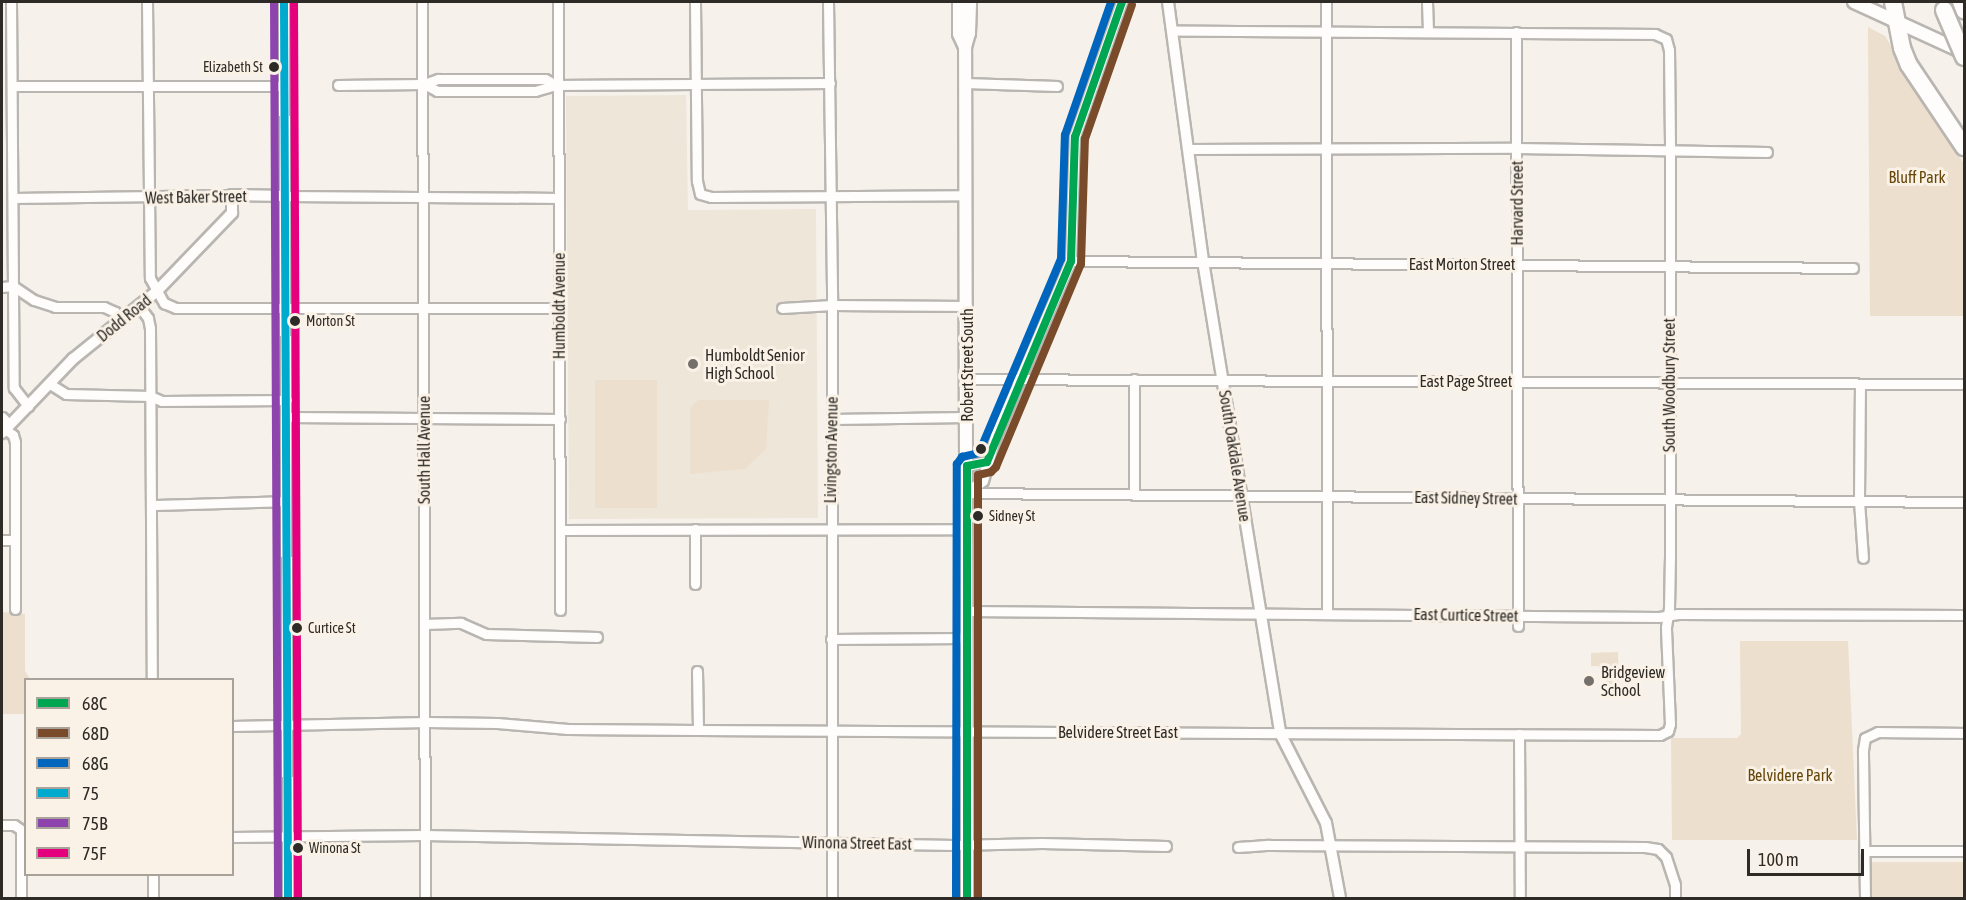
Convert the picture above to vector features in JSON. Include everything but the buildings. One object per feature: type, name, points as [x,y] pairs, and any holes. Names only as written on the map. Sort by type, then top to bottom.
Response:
[{"type":"highway","points":[[1893,2],[1902,48],[1909,65],[1965,147]]},
{"type":"highway","points":[[1961,2],[1965,10]]},
{"type":"highway","points":[[1943,6],[1965,57]]},
{"type":"main road","name":"Robert Street South","points":[[959,2],[959,34],[965,47]]},
{"type":"main road","name":"Robert Street South","points":[[967,898],[965,47],[970,30],[970,2]]},
{"type":"main road","points":[[1854,2],[1965,52]]},
{"type":"street","points":[[11,2],[6,26],[12,86],[14,388],[28,406]]},
{"type":"street","points":[[147,2],[150,278],[164,303],[176,308],[559,308]]},
{"type":"street","points":[[284,2],[288,898]]},
{"type":"street","name":"South Hall Avenue","points":[[422,2],[427,722],[425,898]]},
{"type":"street","name":"Humboldt Avenue","points":[[558,2],[556,85],[559,198],[560,610]]},
{"type":"street","points":[[695,2],[697,181],[700,194],[711,197],[966,195]]},
{"type":"street","name":"Livingston Avenue","points":[[828,2],[832,305],[832,898]]},
{"type":"street","points":[[967,493],[983,481],[987,462],[1071,261],[1075,137],[1122,2]]},
{"type":"street","name":"South Oakdale Avenue","points":[[1168,2],[1203,262],[1280,733],[1326,823],[1340,898]]},
{"type":"street","points":[[1326,2],[1327,613]]},
{"type":"street","points":[[1427,2],[1428,32]]},
{"type":"street","points":[[1173,31],[1516,32]]},
{"type":"street","name":"South Woodbury Street","points":[[1516,32],[1655,34],[1666,39],[1669,50],[1670,500],[1667,616],[1670,724],[1668,731]]},
{"type":"street","name":"Harvard Street","points":[[1516,32],[1518,626]]},
{"type":"street","points":[[338,85],[424,84],[438,79],[545,79],[556,85],[695,86],[830,83]]},
{"type":"street","points":[[965,83],[1057,86]]},
{"type":"street","points":[[12,86],[284,86]]},
{"type":"street","points":[[1189,149],[1516,148],[1767,152]]},
{"type":"street","points":[[2,158],[12,158]]},
{"type":"street","name":"West Baker Street","points":[[13,198],[150,198],[232,195],[559,198]]},
{"type":"street","name":"Dodd Road","points":[[4,426],[28,406],[73,359],[156,292],[232,213],[232,195]]},
{"type":"street","name":"East Morton Street","points":[[1071,261],[1853,268]]},
{"type":"street","points":[[2,287],[13,286],[34,300],[55,307],[104,307],[115,312],[121,320]]},
{"type":"street","points":[[782,308],[832,305],[967,306]]},
{"type":"street","points":[[139,306],[148,318],[150,328],[152,678]]},
{"type":"street","name":"East Page Street","points":[[967,379],[1965,384]]},
{"type":"street","points":[[1134,379],[1134,495]]},
{"type":"street","points":[[50,384],[66,394],[150,396],[162,401],[286,400]]},
{"type":"street","points":[[1860,384],[1859,501],[1863,558]]},
{"type":"street","points":[[287,417],[560,419]]},
{"type":"street","points":[[832,419],[967,417]]},
{"type":"street","points":[[4,426],[13,435],[15,442],[15,609]]},
{"type":"street","points":[[967,466],[987,462]]},
{"type":"street","name":"East Sidney Street","points":[[967,493],[1965,502]]},
{"type":"street","points":[[152,505],[286,501]]},
{"type":"street","points":[[695,529],[695,584]]},
{"type":"street","points":[[560,530],[967,529]]},
{"type":"street","points":[[2,540],[15,540]]},
{"type":"street","name":"East Curtice Street","points":[[967,611],[1667,616],[1965,615]]},
{"type":"street","points":[[425,624],[461,623],[486,634],[597,637]]},
{"type":"street","points":[[831,639],[968,638]]},
{"type":"street","points":[[697,671],[698,730]]},
{"type":"street","name":"Belvidere Street East","points":[[234,726],[427,722],[497,723],[568,729],[698,730],[1660,735],[1668,731]]},
{"type":"street","points":[[1865,898],[1863,750],[1865,738],[1878,732],[1965,733]]},
{"type":"street","points":[[1519,734],[1520,898]]},
{"type":"street","points":[[2,825],[14,825],[23,832],[21,898]]},
{"type":"street","name":"Winona Street East","points":[[234,837],[424,835],[549,839],[1166,846]]},
{"type":"street","points":[[1238,847],[1645,847],[1658,849],[1663,853],[1671,868],[1675,898]]},
{"type":"street","points":[[1864,851],[1965,851]]},
{"type":"street","points":[[153,876],[153,898]]},
{"type":"shaded area","name":"Humboldt Senior High School","points":[[686,95],[688,210],[816,209],[818,518],[569,519],[566,96]]},
{"type":"green space","name":"Bluff Park","points":[[1868,27],[1885,36],[1964,164],[1964,316],[1870,316]]},
{"type":"green space","points":[[595,380],[657,380],[657,508],[595,508]]},
{"type":"green space","points":[[698,400],[769,400],[766,449],[745,469],[690,474],[690,408]]},
{"type":"green space","points":[[2,612],[25,614],[25,671],[29,678],[24,678],[24,714],[2,714]]},
{"type":"green space","name":"Belvidere Park","points":[[1740,641],[1848,641],[1857,840],[1672,840],[1671,738],[1737,738],[1741,734]]},
{"type":"green space","points":[[1618,652],[1619,690],[1603,690],[1603,673],[1598,666],[1591,666],[1591,653]]},
{"type":"green space","points":[[1871,862],[1964,862],[1964,898],[1871,898]]},
{"type":"transit line","name":"75B","points":[[274,2],[278,898]]},
{"type":"transit line","name":"75","points":[[284,2],[288,898]]},
{"type":"transit line","name":"75F","points":[[294,2],[298,898]]},
{"type":"transit line","name":"68G","points":[[956,898],[957,464],[962,457],[979,453],[1061,259],[1065,135],[1111,2]]},
{"type":"transit line","name":"68C","points":[[967,898],[967,466],[987,462],[1071,261],[1075,137],[1122,2]]},
{"type":"transit line","name":"68D","points":[[978,898],[978,475],[991,472],[996,467],[1081,264],[1085,139],[1132,5]]},
{"type":"place","name":"Elizabeth St","points":[[274,67]]},
{"type":"place","name":"Morton St","points":[[295,321]]},
{"type":"place","name":"Humboldt Senior High School","points":[[693,364]]},
{"type":"place","name":"Sidney St","points":[[978,516]]},
{"type":"place","name":"Curtice St","points":[[297,628]]},
{"type":"place","name":"Bridgeview School","points":[[1589,681]]},
{"type":"place","name":"Winona St","points":[[298,848]]}]
